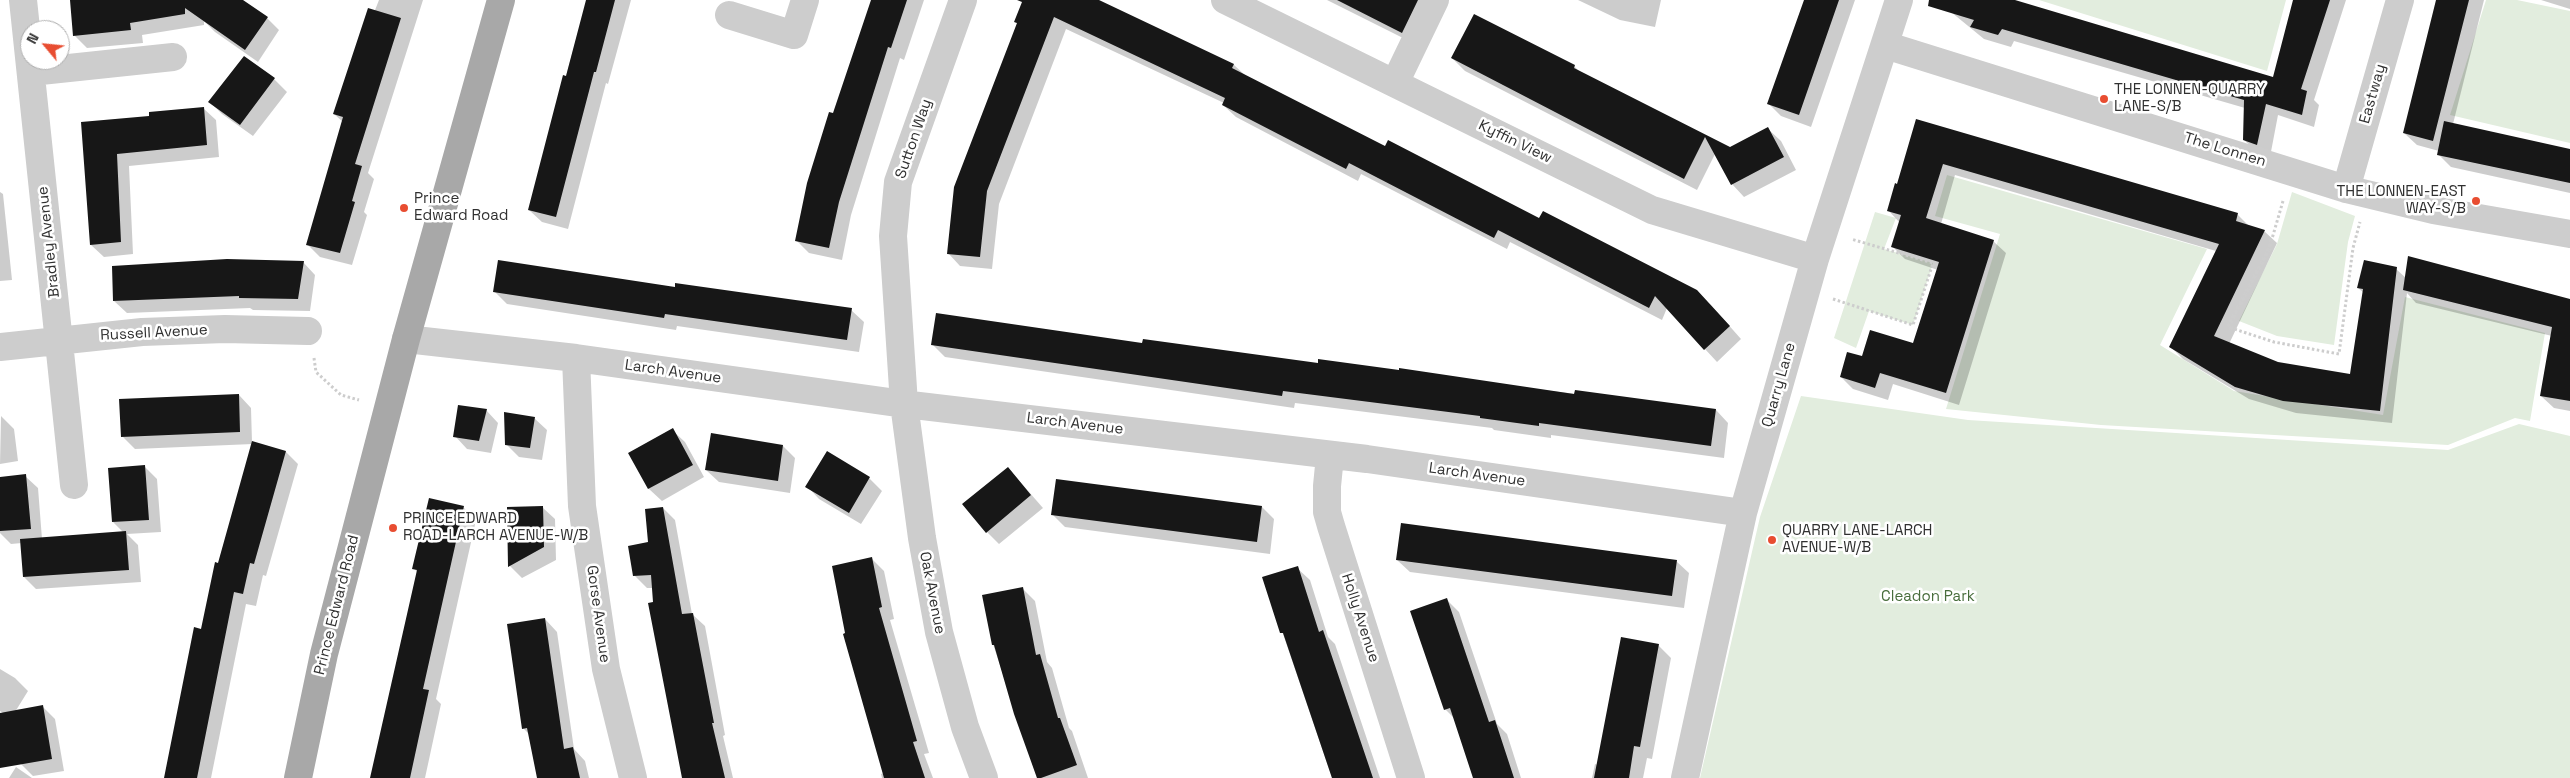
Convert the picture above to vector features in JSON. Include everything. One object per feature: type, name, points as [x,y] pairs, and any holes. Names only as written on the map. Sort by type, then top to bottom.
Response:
[{"type":"main road","name":"Prince Edward Road","points":[[298,778],[324,654],[406,340],[501,0]]},
{"type":"street","name":"Bradley Avenue","points":[[23,0],[74,485]]},
{"type":"street","points":[[730,15],[794,35],[806,0]]},
{"type":"street","name":"Sutton Way","points":[[904,404],[893,236],[898,182],[963,0]]},
{"type":"street","name":"Kyffin View","points":[[1225,0],[1652,210],[1815,259]]},
{"type":"street","points":[[1394,83],[1435,0]]},
{"type":"street","name":"Quarry Lane","points":[[1685,778],[1743,513],[1815,259],[1899,0]]},
{"type":"street","name":"Eastway","points":[[2356,191],[2400,0]]},
{"type":"street","name":"The Lonnen","points":[[1885,45],[2356,191],[2433,210],[2570,234]]},
{"type":"street","points":[[31,72],[173,57]]},
{"type":"street","name":"Russell Avenue","points":[[0,347],[60,339],[142,332],[225,329],[308,331]]},
{"type":"street","name":"Larch Avenue","points":[[406,340],[576,358],[904,404],[1330,456],[1743,513]]},
{"type":"street","name":"Gorse Avenue","points":[[576,358],[582,506],[606,669],[633,778]]},
{"type":"street","name":"Oak Avenue","points":[[904,404],[922,538],[939,632],[965,727],[984,778]]},
{"type":"street","name":"Holly Avenue","points":[[1330,456],[1326,486],[1327,512],[1411,778]]},
{"type":"path","points":[[2292,171],[2269,249],[2228,327],[2274,342],[2339,354],[2354,248],[2356,191]]},
{"type":"path","points":[[1806,290],[1913,325],[1933,263],[1824,231]]},
{"type":"path","points":[[308,331],[316,372],[341,395],[388,409]]},
{"type":"green space","points":[[2039,0],[2286,0],[2267,71]]},
{"type":"green space","points":[[2486,0],[2517,0],[2570,11],[2570,143],[2450,115]]},
{"type":"green space","points":[[1947,175],[2207,249],[2160,345],[2234,391],[2383,415],[2405,297],[2545,333],[2530,421],[2515,418],[2448,445],[2101,425],[1946,409],[2000,234],[1935,216]]},
{"type":"green space","points":[[2292,192],[2355,216],[2348,242],[2334,345],[2277,336],[2239,321],[2277,244]]},
{"type":"green space","points":[[1875,212],[1896,218],[1884,249],[1933,263],[1913,325],[1869,311],[1856,348],[1834,338]]},
{"type":"green space","name":"Cleadon Park","points":[[1801,396],[1968,420],[2448,450],[2519,424],[2570,436],[2570,778],[1700,778],[1760,517]]},
{"type":"building","points":[[70,0],[243,0],[268,17],[245,50],[185,8],[185,14],[130,23],[131,30],[73,36]]},
{"type":"building","points":[[586,0],[615,0],[556,217],[528,210],[563,75],[566,76]]},
{"type":"building","points":[[871,0],[907,0],[891,48],[888,47],[839,202],[829,248],[795,241],[807,183],[829,112],[833,113]]},
{"type":"building","points":[[1017,0],[1099,0],[1234,64],[1232,68],[1385,146],[1388,140],[1539,218],[1543,211],[1697,290],[1730,326],[1704,350],[1655,296],[1649,308],[1498,230],[1494,238],[1349,163],[1346,169],[1222,105],[1225,98],[1054,17],[987,191],[980,257],[947,254],[954,187],[1017,23],[1014,22],[1022,2]]},
{"type":"building","points":[[1337,0],[1418,0],[1402,33]]},
{"type":"building","points":[[1804,0],[1839,0],[1799,115],[1767,104]]},
{"type":"building","points":[[1929,0],[2015,0],[2273,77],[2293,0],[2330,0],[2301,89],[2307,91],[2302,115],[2266,104],[2257,145],[2243,140],[2244,100],[2002,29],[1998,35],[1970,27],[1974,20],[1928,6]]},
{"type":"building","points":[[2436,0],[2469,0],[2433,141],[2403,133]]},
{"type":"building","points":[[368,8],[401,18],[355,164],[362,166],[352,201],[355,202],[340,253],[306,245],[343,117],[333,114]]},
{"type":"building","points":[[1474,14],[1575,65],[1574,68],[1730,147],[1768,127],[1784,157],[1731,185],[1705,137],[1684,179],[1451,58]]},
{"type":"building","points":[[244,56],[275,78],[240,125],[208,102]]},
{"type":"building","points":[[204,107],[207,145],[117,154],[121,242],[90,245],[81,122],[149,116],[149,112]]},
{"type":"building","points":[[1916,119],[2238,213],[2236,221],[2265,230],[2214,336],[2278,362],[2350,374],[2363,289],[2357,288],[2364,260],[2397,267],[2380,411],[2283,401],[2235,387],[2169,347],[2219,244],[1943,164],[1926,218],[1994,240],[1946,393],[1880,373],[1875,388],[1840,377],[1847,352],[1862,356],[1870,330],[1913,343],[1939,262],[1891,247],[1901,215],[1887,211]]},
{"type":"building","points":[[2444,121],[2570,149],[2570,183],[2437,155]]},
{"type":"building","points":[[2408,256],[2570,299],[2570,401],[2540,396],[2552,327],[2403,290]]},
{"type":"building","points":[[227,259],[304,261],[298,299],[239,298],[239,296],[113,301],[112,266]]},
{"type":"building","points":[[498,260],[675,287],[675,283],[852,308],[847,340],[665,314],[664,318],[493,292]]},
{"type":"building","points":[[936,313],[1142,343],[1143,339],[1318,363],[1318,359],[1399,370],[1399,368],[1574,394],[1575,390],[1716,409],[1711,446],[1539,423],[1539,426],[1480,418],[1480,416],[1283,391],[1282,396],[931,345]]},
{"type":"building","points":[[239,394],[240,432],[121,437],[119,399]]},
{"type":"building","points":[[458,405],[487,409],[479,441],[453,437]]},
{"type":"building","points":[[504,412],[535,417],[530,448],[505,445]]},
{"type":"building","points":[[673,428],[693,465],[648,489],[628,453]]},
{"type":"building","points":[[711,433],[783,445],[778,481],[705,470]]},
{"type":"building","points":[[252,441],[286,451],[254,564],[250,563],[243,594],[234,592],[197,778],[164,778],[194,627],[201,629],[215,562],[218,563]]},
{"type":"building","points":[[827,451],[870,477],[849,513],[805,487]]},
{"type":"building","points":[[145,465],[149,520],[112,522],[108,468]]},
{"type":"building","points":[[1008,467],[1031,495],[986,533],[962,504]]},
{"type":"building","points":[[26,474],[31,529],[0,531],[0,477]]},
{"type":"building","points":[[1056,479],[1262,506],[1257,542],[1051,515]]},
{"type":"building","points":[[429,498],[464,506],[423,689],[429,690],[410,778],[370,778],[417,570],[412,569]]},
{"type":"building","points":[[543,506],[544,547],[508,567],[507,507]]},
{"type":"building","points":[[663,507],[682,614],[693,613],[714,723],[712,723],[725,778],[682,778],[648,603],[653,602],[651,575],[633,576],[628,546],[648,542],[645,509]]},
{"type":"building","points":[[1401,523],[1677,560],[1672,596],[1396,560]]},
{"type":"building","points":[[126,531],[129,570],[23,577],[20,539]]},
{"type":"building","points":[[872,557],[882,607],[879,608],[917,741],[913,742],[925,778],[884,778],[843,634],[845,633],[832,566]]},
{"type":"building","points":[[1298,566],[1319,632],[1323,630],[1373,778],[1332,778],[1283,633],[1280,633],[1262,577]]},
{"type":"building","points":[[1023,587],[1036,655],[1040,654],[1058,718],[1060,718],[1077,765],[1041,778],[1037,778],[1014,714],[994,645],[992,645],[982,595]]},
{"type":"building","points":[[1447,598],[1489,722],[1495,720],[1514,778],[1473,778],[1450,708],[1444,710],[1410,611]]},
{"type":"building","points":[[545,618],[564,749],[573,747],[580,778],[537,778],[527,728],[522,729],[507,624]]},
{"type":"building","points":[[1621,637],[1659,644],[1640,747],[1634,746],[1629,778],[1594,778]]},
{"type":"building","points":[[43,705],[52,759],[0,768],[0,713]]},
{"type":"place","name":"THE LONNEN-QUARRY LANE-S/B","points":[[2104,99]]},
{"type":"place","name":"THE LONNEN-EAST WAY-S/B","points":[[2476,201]]},
{"type":"place","name":"Prince Edward Road","points":[[404,208]]},
{"type":"place","name":"PRINCE EDWARD ROAD-LARCH AVENUE-W/B","points":[[393,528]]},
{"type":"place","name":"QUARRY LANE-LARCH AVENUE-W/B","points":[[1772,540]]}]
